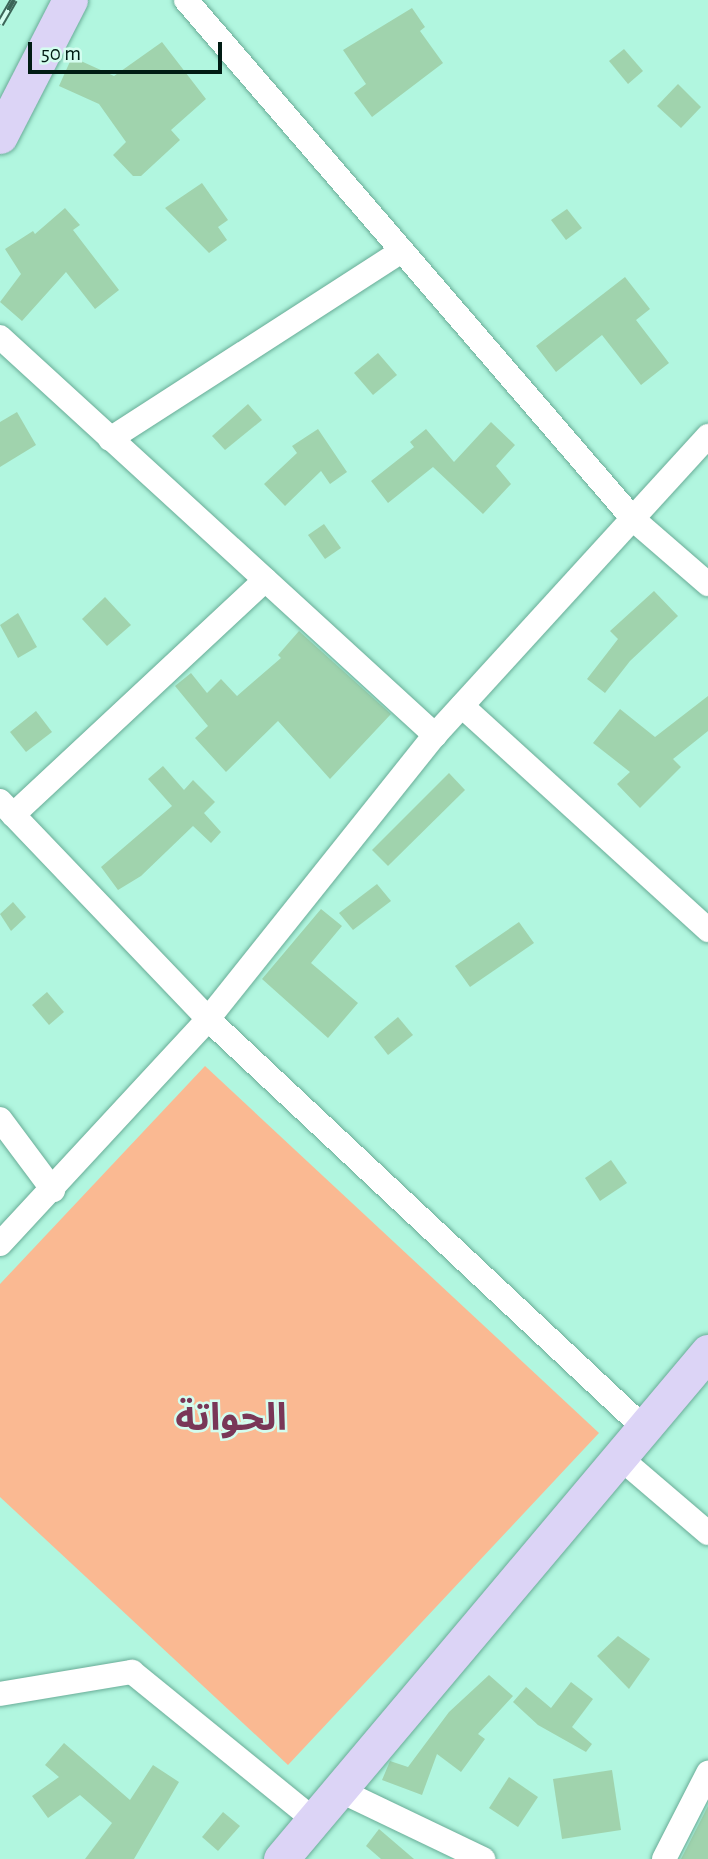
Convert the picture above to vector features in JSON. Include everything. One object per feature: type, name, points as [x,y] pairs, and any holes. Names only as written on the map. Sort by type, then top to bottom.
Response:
[{"type":"street","points":[[0,136],[70,0]]},
{"type":"street","points":[[186,0],[634,520],[708,584]]},
{"type":"street","points":[[110,439],[402,251]]},
{"type":"street","points":[[0,337],[435,735]]},
{"type":"street","points":[[0,1244],[53,1191],[208,1019],[435,735],[708,436]]},
{"type":"street","points":[[265,580],[7,808],[208,1019],[644,1428]]},
{"type":"street","points":[[462,706],[708,930]]},
{"type":"street","points":[[0,1119],[53,1191]]},
{"type":"street","points":[[281,1859],[708,1352]]},
{"type":"street","points":[[619,1457],[708,1533]]},
{"type":"street","points":[[0,1694],[132,1672],[314,1820]]},
{"type":"street","points":[[664,1859],[708,1773]]},
{"type":"street","points":[[339,1790],[483,1859]]},
{"type":"shaded area","points":[[205,1066],[599,1433],[288,1765],[0,1497],[0,1284]]},
{"type":"building","points":[[412,8],[425,27],[420,31],[443,63],[372,117],[354,93],[366,84],[343,50]]},
{"type":"building","points":[[162,42],[206,99],[171,130],[180,140],[141,176],[133,176],[113,155],[126,142],[99,104],[59,86],[72,57],[114,76]]},
{"type":"building","points":[[624,49],[643,71],[628,84],[609,61]]},
{"type":"building","points":[[678,84],[701,107],[681,128],[657,106]]},
{"type":"building","points":[[202,183],[228,220],[218,227],[227,240],[209,253],[165,208]]},
{"type":"building","points":[[65,208],[80,225],[73,230],[119,290],[95,309],[66,272],[22,321],[0,302],[21,274],[5,249],[33,231],[35,234]]},
{"type":"building","points":[[567,209],[582,228],[566,240],[551,220]]},
{"type":"building","points":[[625,277],[650,309],[636,320],[669,363],[641,385],[602,335],[556,372],[536,346]]},
{"type":"building","points":[[378,353],[397,375],[373,395],[354,373]]},
{"type":"building","points":[[248,404],[262,420],[225,450],[212,436]]},
{"type":"building","points":[[17,412],[36,445],[0,467],[0,422]]},
{"type":"building","points":[[491,422],[515,445],[496,466],[511,484],[483,514],[433,467],[388,503],[371,481],[414,447],[410,442],[426,429],[454,462]]},
{"type":"building","points":[[318,429],[347,472],[330,484],[321,471],[285,506],[264,484],[297,453],[292,446]]},
{"type":"building","points":[[324,524],[341,548],[325,559],[308,535]]},
{"type":"building","points":[[654,591],[678,616],[630,661],[605,693],[587,679],[618,639],[610,631]]},
{"type":"building","points":[[105,597],[131,625],[107,646],[82,619]]},
{"type":"building","points":[[18,613],[37,647],[18,658],[0,625]]},
{"type":"building","points":[[299,631],[391,714],[330,779],[278,721],[226,772],[195,738],[208,726],[175,686],[191,673],[207,693],[221,679],[237,696],[281,658],[278,655]]},
{"type":"building","points":[[708,696],[708,731],[673,759],[681,767],[640,808],[617,784],[630,772],[593,743],[620,709],[655,737]]},
{"type":"building","points":[[36,711],[52,732],[26,752],[10,732]]},
{"type":"building","points":[[163,766],[184,790],[193,780],[215,802],[204,813],[221,832],[211,843],[193,826],[141,876],[118,890],[101,867],[172,806],[148,779]]},
{"type":"building","points":[[449,773],[465,790],[388,866],[372,850]]},
{"type":"building","points":[[377,884],[391,901],[353,930],[339,913]]},
{"type":"building","points":[[13,902],[26,917],[11,931],[0,914]]},
{"type":"building","points":[[321,909],[342,926],[311,963],[358,1003],[328,1038],[262,979]]},
{"type":"building","points":[[519,922],[534,943],[470,987],[455,966]]},
{"type":"building","points":[[47,992],[64,1012],[49,1025],[32,1005]]},
{"type":"building","points":[[398,1017],[413,1035],[388,1055],[374,1037]]},
{"type":"building","points":[[611,1160],[627,1183],[600,1201],[585,1178]]},
{"type":"building","points":[[618,1636],[650,1659],[629,1689],[597,1656]]},
{"type":"building","points":[[489,1675],[513,1696],[478,1734],[485,1739],[461,1772],[437,1754],[422,1795],[382,1780],[390,1761],[408,1767],[449,1712]]},
{"type":"building","points":[[571,1682],[593,1699],[572,1727],[592,1744],[586,1752],[538,1725],[513,1702],[526,1687],[551,1708]]},
{"type":"building","points":[[64,1743],[130,1800],[153,1765],[179,1782],[134,1859],[85,1859],[112,1823],[80,1795],[48,1818],[32,1796],[59,1777],[45,1765]]},
{"type":"building","points":[[612,1770],[621,1830],[562,1839],[553,1779]]},
{"type":"building","points":[[509,1777],[538,1797],[518,1827],[489,1808]]},
{"type":"building","points":[[708,1806],[708,1859],[681,1859]]},
{"type":"building","points":[[223,1812],[240,1826],[218,1851],[202,1837]]},
{"type":"building","points":[[379,1829],[414,1859],[381,1859],[366,1846]]},
{"type":"railway","points":[[0,24],[14,0]]},
{"type":"district","name":"الحواتة","points":[[231,1420]]}]
